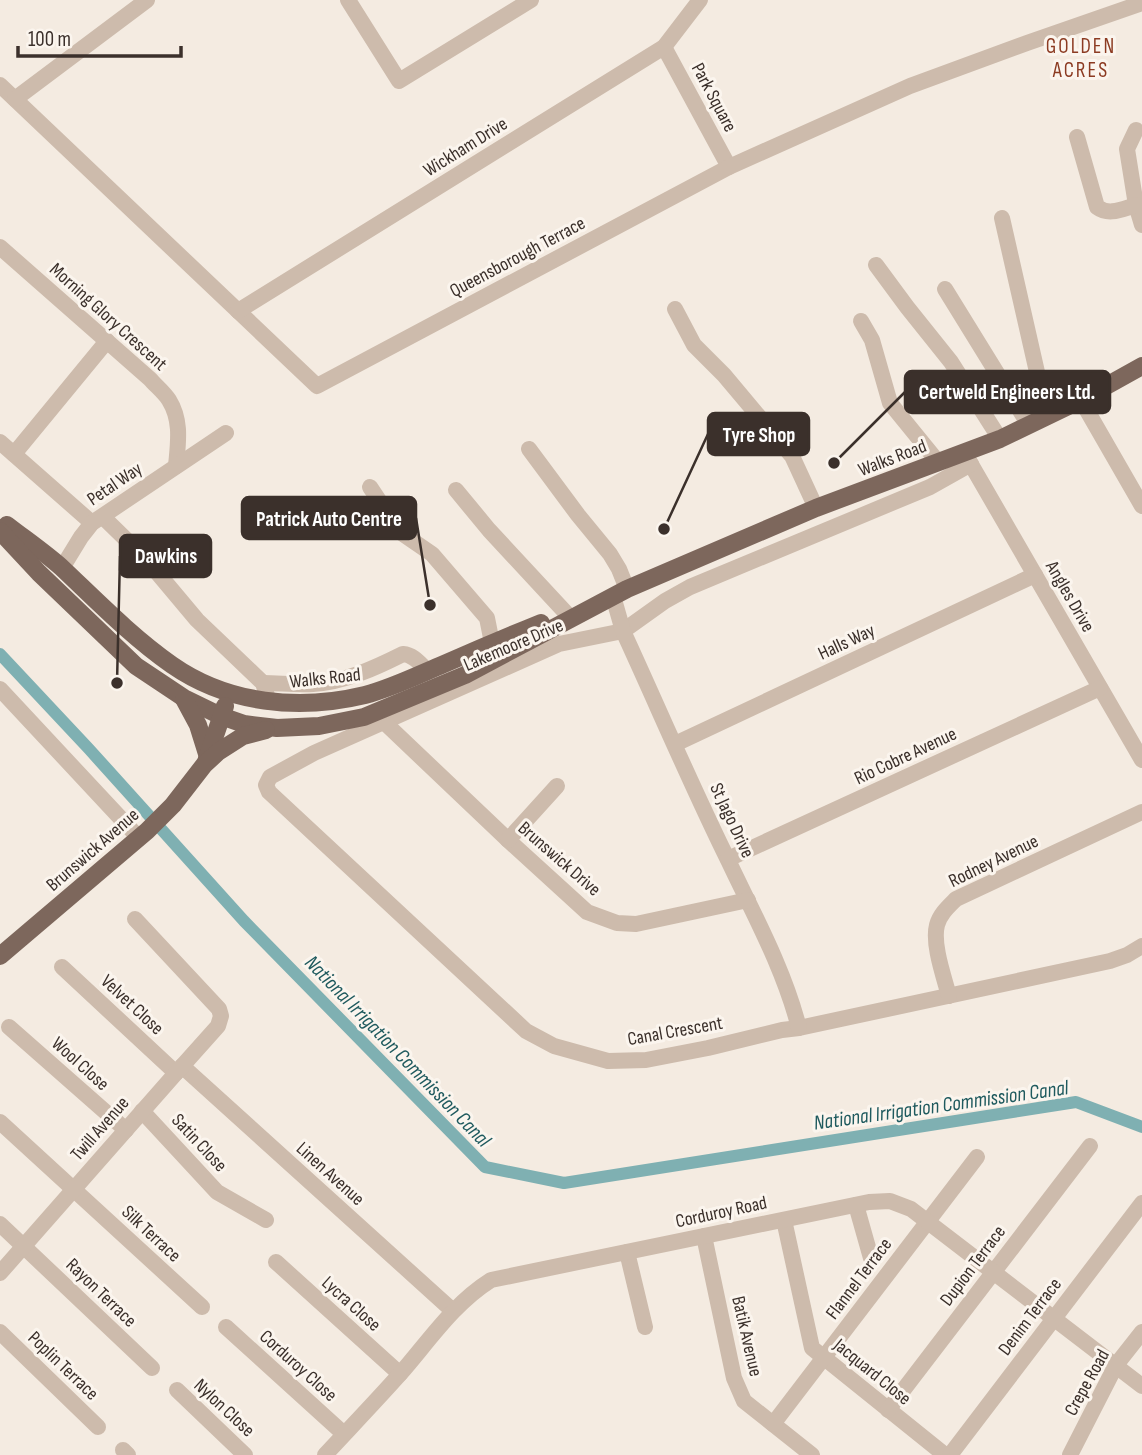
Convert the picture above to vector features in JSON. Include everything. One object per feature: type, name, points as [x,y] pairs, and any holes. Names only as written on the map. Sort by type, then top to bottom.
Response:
[{"type":"main road","name":"Walks Road","points":[[0,520],[61,568],[111,615],[171,664],[196,680],[231,695],[269,702],[302,704],[365,695],[398,684],[492,643],[620,593],[816,508],[938,462],[967,458],[1142,366]]},
{"type":"main road","name":"Walks Road","points":[[0,531],[39,573],[136,666],[184,698],[221,716],[244,724],[276,728],[319,726],[364,718],[465,675],[620,593]]},
{"type":"main road","name":"Brunswick Avenue","points":[[206,761],[231,695]]},
{"type":"main road","points":[[184,698],[198,724],[206,761]]},
{"type":"main road","name":"Brunswick Avenue","points":[[0,956],[143,834],[173,805],[206,761],[243,736],[276,728]]},
{"type":"street","points":[[15,99],[147,0]]},
{"type":"street","points":[[348,0],[398,81],[531,0]]},
{"type":"street","name":"Wickham Drive","points":[[238,311],[664,47],[700,0]]},
{"type":"street","name":"Queensborough Terrace","points":[[0,85],[317,386],[729,167],[911,86],[1142,3]]},
{"type":"street","name":"Park Square","points":[[664,47],[729,167]]},
{"type":"street","points":[[1136,130],[1127,149],[1142,225]]},
{"type":"street","points":[[1077,137],[1097,207],[1104,212],[1136,205]]},
{"type":"street","points":[[1002,218],[1037,372],[1054,413]]},
{"type":"street","name":"Morning Glory Crescent","points":[[0,247],[150,379],[168,399],[176,415],[179,430],[176,466]]},
{"type":"street","points":[[876,264],[951,362],[1000,439]]},
{"type":"street","points":[[945,289],[1029,425]]},
{"type":"street","points":[[675,309],[694,345],[724,375],[792,456],[816,508]]},
{"type":"street","points":[[861,321],[872,340],[890,403],[938,462]]},
{"type":"street","points":[[14,454],[107,341]]},
{"type":"street","points":[[1081,400],[1142,506]]},
{"type":"street","name":"Petal Way","points":[[0,442],[98,520],[226,433]]},
{"type":"street","name":"St Jago Drive","points":[[528,449],[619,569],[623,631],[792,999],[799,1028]]},
{"type":"street","name":"Angles Drive","points":[[967,458],[1142,760]]},
{"type":"street","name":"Lakemoore Drive","points":[[266,785],[270,777],[314,753],[559,644],[623,631],[690,587],[930,486],[967,458]]},
{"type":"street","points":[[370,487],[400,532],[432,554],[487,618],[492,643]]},
{"type":"street","points":[[456,490],[566,613]]},
{"type":"street","points":[[61,568],[81,537],[98,520],[145,558],[197,620],[262,683],[269,702]]},
{"type":"street","name":"Halls Way","points":[[675,744],[1035,575]]},
{"type":"street","points":[[262,683],[314,684],[340,679],[367,672],[403,654],[414,658],[428,671]]},
{"type":"street","name":"Rio Cobre Avenue","points":[[727,859],[1100,688]]},
{"type":"street","points":[[0,689],[143,834]]},
{"type":"street","name":"Brunswick Drive","points":[[385,723],[587,912],[617,923],[636,924],[748,900]]},
{"type":"street","name":"Canal Crescent","points":[[266,785],[278,801],[526,1031],[554,1046],[608,1061],[646,1059],[708,1048],[1110,961],[1142,946]]},
{"type":"street","points":[[508,840],[558,786]]},
{"type":"street","name":"Rodney Avenue","points":[[949,996],[937,947],[936,927],[944,912],[956,899],[1142,812]]},
{"type":"street","name":"Twill Avenue","points":[[0,1273],[218,1026],[221,1016],[219,1009],[135,919]]},
{"type":"street","name":"Velvet Close","points":[[62,967],[179,1069]]},
{"type":"street","name":"Wool Close","points":[[9,1027],[125,1130]]},
{"type":"street","name":"Linen Avenue","points":[[179,1069],[453,1311]]},
{"type":"street","name":"Satin Close","points":[[142,1111],[217,1192],[266,1220]]},
{"type":"street","name":"Silk Terrace","points":[[0,1122],[202,1307]]},
{"type":"street","name":"Dupion Terrace","points":[[888,1410],[1090,1146]]},
{"type":"street","name":"Flannel Terrace","points":[[773,1424],[977,1157]]},
{"type":"street","name":"Corduroy Road","points":[[326,1455],[453,1311],[491,1280],[869,1202],[890,1201],[911,1209],[1142,1386]]},
{"type":"street","name":"Denim Terrace","points":[[948,1455],[1142,1203]]},
{"type":"street","points":[[856,1205],[871,1258]]},
{"type":"street","name":"Jacquard Close","points":[[784,1220],[812,1348],[948,1455]]},
{"type":"street","name":"Rayon Terrace","points":[[0,1224],[152,1368]]},
{"type":"street","name":"Batik Avenue","points":[[704,1236],[734,1378],[744,1401],[812,1455]]},
{"type":"street","points":[[627,1252],[645,1327]]},
{"type":"street","name":"Lycra Close","points":[[276,1262],[400,1374]]},
{"type":"street","name":"Corduroy Close","points":[[226,1327],[344,1434]]},
{"type":"street","name":"Poplin Terrace","points":[[0,1332],[98,1427]]},
{"type":"street","name":"Crepe Road","points":[[1078,1452],[1116,1365],[1142,1332]]},
{"type":"street","name":"Nylon Close","points":[[177,1390],[245,1455]]},
{"type":"waterway","name":"National Irrigation Commission Canal","points":[[0,654],[244,921],[485,1167],[564,1183],[1076,1102],[1142,1127]]},
{"type":"place","name":"Certweld Engineers Ltd.","points":[[834,463]]},
{"type":"place","name":"Tyre Shop","points":[[664,529]]},
{"type":"place","name":"Patrick Auto Centre","points":[[430,605]]},
{"type":"place","name":"Dawkins","points":[[117,683]]},
{"type":"district","name":"GOLDEN ACRES","points":[[1081,58]]}]
